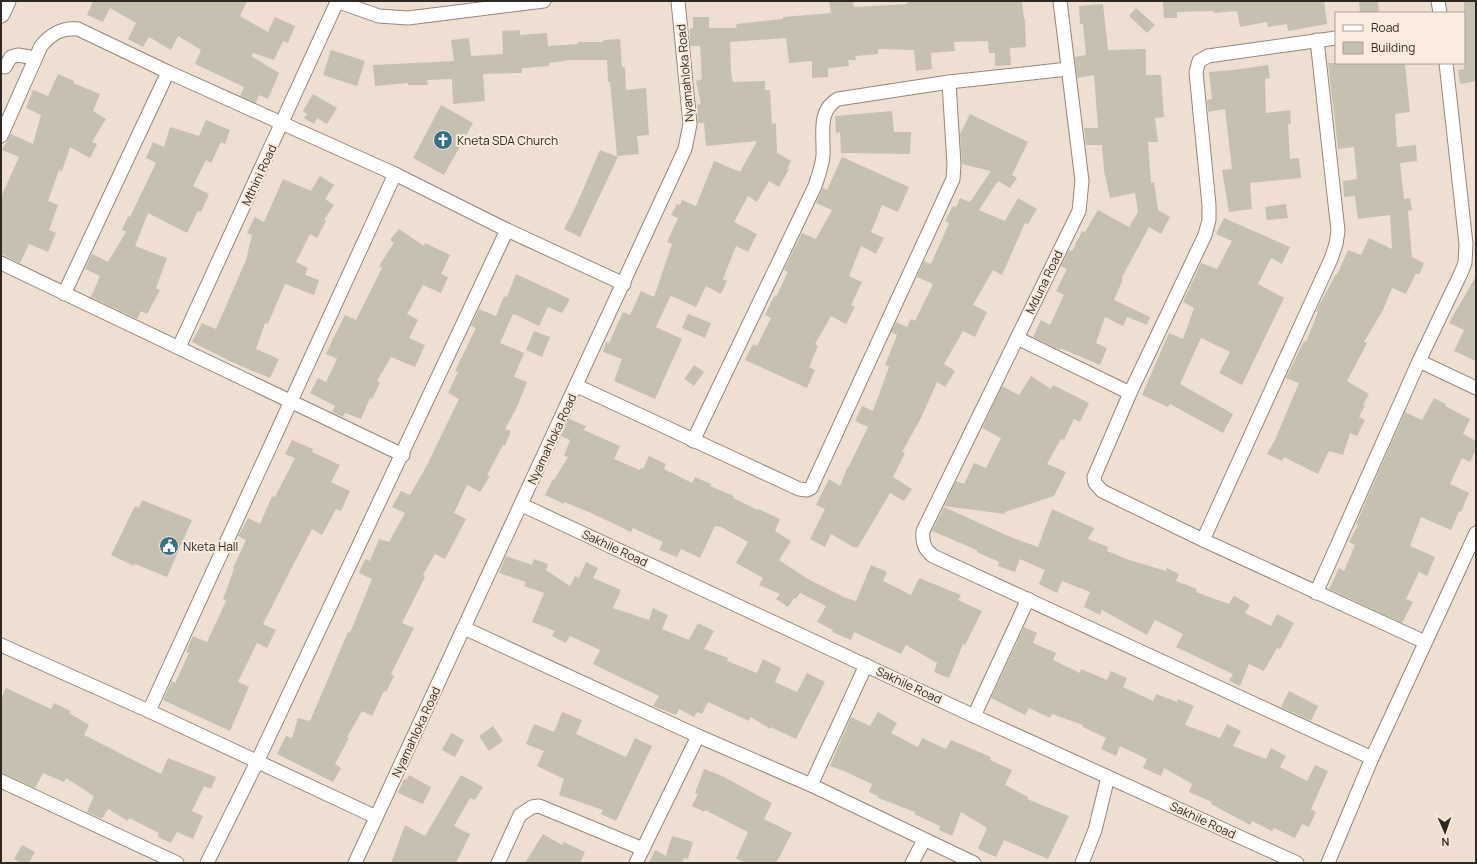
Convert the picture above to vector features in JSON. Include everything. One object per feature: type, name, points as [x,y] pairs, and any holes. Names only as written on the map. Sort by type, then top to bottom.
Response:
[{"type":"street","points":[[1,14],[7,1]]},
{"type":"street","points":[[337,1],[379,16],[408,18],[544,1]]},
{"type":"street","name":"Mthini Road","points":[[180,347],[284,122],[337,1]]},
{"type":"street","name":"Nyamahloka Road","points":[[355,863],[624,284],[689,138],[690,124],[678,1]]},
{"type":"street","name":"Mduna Road","points":[[1028,599],[933,556],[926,550],[923,544],[923,531],[1079,210],[1082,181],[1060,1]]},
{"type":"street","points":[[1438,1],[1440,12]]},
{"type":"street","points":[[1,136],[35,58],[41,46],[48,37],[69,28],[84,30],[168,72],[284,122],[395,174],[507,230],[624,284]]},
{"type":"street","points":[[1335,38],[1208,56],[1199,61],[1196,72],[1209,205],[1209,220],[1205,236],[1130,393],[1095,471],[1095,483],[1102,491],[1203,540],[1425,642]]},
{"type":"street","points":[[1203,540],[1336,244],[1338,231],[1317,40]]},
{"type":"street","points":[[26,77],[3,66],[11,57],[18,54],[35,58]]},
{"type":"street","points":[[1316,593],[1418,361],[1461,272],[1466,253],[1446,64]]},
{"type":"street","points":[[693,441],[815,186],[823,157],[823,122],[827,108],[838,98],[949,82],[1068,69]]},
{"type":"street","points":[[64,294],[168,72]]},
{"type":"street","points":[[577,386],[799,489],[807,490],[814,485],[953,179],[954,166],[949,82]]},
{"type":"street","points":[[149,711],[395,174]]},
{"type":"street","points":[[207,863],[258,762],[507,230]]},
{"type":"street","points":[[1,263],[291,400],[403,455]]},
{"type":"street","points":[[1017,338],[1130,393]]},
{"type":"street","points":[[1418,361],[1476,388]]},
{"type":"street","name":"Sakhile Road","points":[[522,504],[974,716],[1297,863]]},
{"type":"street","points":[[1328,863],[1372,758],[1476,533]]},
{"type":"street","points":[[974,716],[1028,599],[1372,758]]},
{"type":"street","points":[[464,628],[698,736],[811,785],[974,863]]},
{"type":"street","points":[[1,645],[149,711],[376,818]]},
{"type":"street","points":[[811,785],[866,665]]},
{"type":"street","points":[[636,863],[698,736]]},
{"type":"street","points":[[1082,863],[1091,845],[1108,777]]},
{"type":"street","points":[[1,781],[177,863]]},
{"type":"street","points":[[498,863],[520,815],[532,806],[539,806],[643,849]]},
{"type":"street","points":[[912,863],[924,840]]},
{"type":"building","points":[[93,1],[247,1],[240,16],[268,32],[275,17],[295,26],[288,43],[283,41],[274,60],[253,53],[251,56],[279,73],[268,99],[259,95],[256,103],[240,96],[244,87],[195,64],[201,50],[178,36],[171,50],[149,37],[143,47],[128,39],[136,23],[110,8],[103,22],[87,15]]},
{"type":"building","points":[[829,1],[853,1],[854,7],[907,4],[907,2],[1022,1],[1025,19],[1026,47],[1010,48],[1011,65],[995,66],[995,53],[989,53],[988,41],[954,42],[955,51],[931,53],[932,69],[916,71],[914,50],[878,49],[878,54],[855,56],[856,60],[848,60],[849,66],[828,68],[828,77],[812,78],[812,61],[789,63],[786,38],[730,42],[731,72],[733,82],[765,81],[765,90],[770,90],[772,124],[776,123],[777,153],[791,161],[787,169],[789,169],[779,187],[769,181],[757,202],[748,196],[734,222],[757,234],[748,252],[736,246],[723,279],[727,281],[721,294],[706,286],[696,307],[671,296],[670,297],[656,327],[682,339],[655,399],[614,381],[622,359],[603,352],[606,342],[609,343],[623,312],[630,315],[641,291],[654,297],[672,244],[667,242],[678,218],[671,215],[677,204],[680,205],[682,200],[696,206],[714,161],[740,172],[757,141],[706,146],[704,123],[698,123],[697,105],[701,104],[696,81],[702,79],[700,46],[690,46],[690,29],[693,28],[693,17],[709,17],[709,28],[737,28],[736,24],[783,19],[783,17],[831,13]]},
{"type":"building","points":[[1163,1],[1324,1],[1327,24],[1288,31],[1287,24],[1268,27],[1267,22],[1240,27],[1237,11],[1214,13],[1213,11],[1177,12],[1177,18],[1164,18]]},
{"type":"building","points":[[1359,1],[1378,1],[1379,12],[1360,12]]},
{"type":"building","points":[[1464,1],[1476,1],[1476,81],[1460,84],[1458,70],[1464,69],[1465,64]]},
{"type":"building","points":[[1103,4],[1108,50],[1146,49],[1146,75],[1161,75],[1164,117],[1155,118],[1158,142],[1148,142],[1151,183],[1154,182],[1158,210],[1170,217],[1161,234],[1149,227],[1121,279],[1123,279],[1114,300],[1150,317],[1147,325],[1127,317],[1123,326],[1105,317],[1096,343],[1107,348],[1100,365],[1060,348],[1060,350],[1033,337],[1041,320],[1050,325],[1064,295],[1056,291],[1067,269],[1061,266],[1069,250],[1072,251],[1082,231],[1085,232],[1098,210],[1129,227],[1138,212],[1135,193],[1110,198],[1104,171],[1102,145],[1086,145],[1084,128],[1098,128],[1094,75],[1077,78],[1075,57],[1086,55],[1083,24],[1080,24],[1079,6]]},
{"type":"building","points":[[1136,8],[1155,25],[1147,33],[1129,16]]},
{"type":"building","points":[[520,30],[520,35],[547,33],[548,46],[578,44],[578,42],[604,42],[603,40],[620,39],[622,67],[625,67],[626,90],[646,88],[649,135],[637,136],[639,154],[617,156],[610,82],[608,82],[607,60],[570,60],[549,63],[549,66],[522,68],[522,73],[483,74],[485,101],[453,104],[452,79],[427,80],[428,85],[408,85],[408,83],[375,86],[373,65],[454,61],[451,40],[469,38],[471,56],[503,54],[502,31]]},
{"type":"building","points":[[331,50],[365,61],[357,86],[323,75]]},
{"type":"building","points":[[1328,63],[1405,64],[1410,112],[1395,114],[1397,147],[1416,145],[1417,161],[1400,163],[1404,199],[1410,198],[1412,210],[1408,211],[1412,257],[1424,263],[1419,275],[1416,273],[1406,294],[1392,288],[1383,310],[1364,342],[1367,343],[1347,381],[1369,394],[1359,417],[1365,420],[1357,436],[1350,433],[1343,455],[1329,451],[1318,474],[1284,457],[1282,461],[1267,454],[1275,440],[1299,383],[1286,378],[1304,341],[1306,342],[1318,312],[1316,311],[1336,274],[1337,275],[1348,250],[1361,255],[1369,238],[1392,249],[1390,215],[1358,219],[1355,196],[1344,197],[1343,181],[1357,179],[1354,147],[1338,149]]},
{"type":"building","points":[[1268,65],[1270,78],[1265,79],[1266,113],[1290,110],[1291,124],[1288,124],[1290,159],[1299,158],[1301,178],[1250,183],[1252,209],[1229,212],[1222,170],[1232,169],[1225,109],[1208,112],[1207,100],[1212,99],[1209,72]]},
{"type":"building","points":[[58,74],[74,81],[73,83],[100,94],[93,111],[106,119],[92,142],[97,144],[90,158],[70,147],[62,171],[59,170],[48,201],[58,205],[49,230],[56,233],[48,252],[29,244],[20,263],[1,254],[1,197],[19,157],[2,150],[11,134],[33,144],[41,115],[26,108],[33,90],[48,96]]},
{"type":"building","points":[[313,94],[337,108],[327,124],[317,118],[314,124],[304,118],[307,114],[303,111]]},
{"type":"building","name":"Kneta SDA Church","points":[[441,105],[473,123],[444,175],[413,158]]},
{"type":"building","points":[[892,111],[894,132],[911,132],[910,154],[841,153],[840,132],[836,133],[835,116]]},
{"type":"building","points":[[970,114],[1028,142],[1012,175],[1017,178],[1010,188],[998,181],[979,210],[1005,221],[1018,198],[1037,209],[1028,224],[1025,223],[1002,275],[993,270],[973,305],[987,312],[975,337],[963,331],[944,364],[955,371],[945,387],[937,382],[921,418],[902,452],[905,453],[893,477],[912,489],[904,501],[890,493],[858,547],[853,547],[831,534],[825,547],[810,539],[825,509],[816,505],[829,479],[840,486],[847,468],[868,427],[855,421],[862,406],[873,411],[889,367],[885,365],[897,335],[891,332],[896,322],[907,327],[911,319],[915,321],[933,284],[917,277],[924,261],[931,264],[949,223],[945,221],[953,206],[956,207],[960,198],[970,202],[991,171],[962,164],[960,134]]},
{"type":"building","points":[[206,120],[230,130],[225,144],[221,142],[211,163],[206,160],[193,186],[209,194],[201,212],[198,211],[187,233],[148,213],[135,246],[167,258],[156,288],[160,290],[147,314],[141,311],[137,319],[91,297],[100,276],[85,269],[92,254],[108,262],[126,232],[122,230],[128,216],[130,217],[156,163],[146,158],[153,142],[164,147],[170,127],[199,136]]},
{"type":"building","points":[[600,150],[618,157],[580,237],[564,229],[576,206]]},
{"type":"building","points":[[842,157],[909,187],[898,212],[882,205],[871,232],[884,238],[876,254],[861,246],[849,276],[862,282],[851,305],[855,307],[846,324],[831,316],[815,344],[818,346],[809,367],[815,370],[807,388],[745,360],[753,344],[757,346],[771,318],[765,315],[774,296],[776,297],[788,272],[784,270],[802,233],[816,239],[832,210],[816,203],[823,188],[827,190]]},
{"type":"building","points":[[320,176],[334,185],[325,199],[334,205],[324,220],[326,221],[317,238],[310,234],[296,262],[308,268],[305,275],[319,280],[314,295],[285,284],[268,324],[265,323],[256,349],[279,359],[270,378],[234,363],[192,342],[202,323],[216,329],[246,260],[252,235],[247,233],[255,217],[264,222],[283,179],[311,191]]},
{"type":"building","points":[[1286,204],[1288,218],[1267,220],[1265,207]]},
{"type":"building","points":[[1224,218],[1290,247],[1282,264],[1271,258],[1258,284],[1284,298],[1242,385],[1219,373],[1230,352],[1201,338],[1180,384],[1233,414],[1223,433],[1170,404],[1168,407],[1142,395],[1169,333],[1183,339],[1194,308],[1183,302],[1201,263],[1217,269],[1232,241],[1216,234]]},
{"type":"building","points":[[399,229],[424,246],[425,243],[450,255],[441,274],[448,277],[441,293],[423,285],[407,314],[418,320],[409,338],[425,345],[415,367],[391,357],[377,381],[380,383],[372,399],[370,398],[361,419],[345,413],[343,417],[332,412],[335,406],[310,393],[318,378],[326,382],[337,359],[326,354],[333,339],[345,315],[356,320],[382,268],[379,266],[394,243],[390,240]]},
{"type":"building","points":[[516,274],[570,299],[562,313],[548,307],[539,326],[514,314],[512,316],[500,343],[524,353],[514,377],[527,382],[517,407],[505,429],[511,431],[505,446],[503,445],[487,475],[490,476],[480,492],[467,485],[454,513],[466,519],[445,559],[435,554],[423,575],[425,577],[402,623],[414,628],[391,674],[394,676],[386,692],[384,691],[372,716],[362,711],[347,737],[349,738],[335,764],[341,768],[333,782],[277,754],[286,736],[292,738],[298,718],[310,721],[348,632],[350,633],[372,579],[359,573],[365,559],[370,561],[379,539],[389,542],[405,513],[392,507],[401,491],[410,495],[426,467],[459,399],[448,393],[458,372],[455,371],[476,328],[471,326],[479,309],[496,316],[504,296],[507,297]]},
{"type":"building","points":[[1476,276],[1476,361],[1454,351],[1464,330],[1449,323]]},
{"type":"building","points":[[688,314],[711,323],[705,338],[682,328]]},
{"type":"building","points":[[534,331],[550,337],[542,357],[526,350]]},
{"type":"building","points":[[694,365],[704,372],[694,386],[684,379]]},
{"type":"building","points":[[1031,376],[1051,389],[1053,385],[1089,403],[1080,422],[1074,419],[1064,440],[1061,439],[1047,464],[1066,472],[1054,496],[1005,512],[1005,514],[944,506],[956,481],[964,484],[974,463],[986,468],[1001,438],[982,428],[1002,386],[1019,395]]},
{"type":"building","points":[[1434,398],[1446,404],[1445,406],[1470,419],[1463,434],[1476,441],[1476,450],[1470,462],[1462,458],[1450,484],[1469,493],[1451,530],[1421,517],[1410,546],[1435,557],[1427,576],[1419,572],[1406,599],[1413,602],[1402,623],[1329,589],[1339,568],[1344,571],[1355,545],[1349,542],[1358,525],[1356,524],[1405,412],[1422,420]]},
{"type":"building","points":[[569,419],[586,426],[584,430],[620,446],[614,459],[640,470],[641,468],[643,469],[649,456],[666,464],[664,469],[692,483],[695,477],[711,484],[710,486],[734,496],[733,498],[780,519],[775,531],[791,541],[779,560],[808,579],[846,598],[856,601],[871,565],[887,572],[883,581],[911,595],[919,578],[961,595],[958,600],[982,611],[965,645],[963,644],[949,678],[934,672],[937,663],[906,645],[901,654],[854,632],[851,640],[832,632],[833,630],[817,622],[826,606],[800,593],[796,599],[794,598],[788,607],[776,599],[780,594],[759,585],[763,578],[736,563],[748,542],[721,527],[715,526],[700,558],[681,549],[677,557],[659,550],[663,542],[633,528],[631,532],[589,512],[564,502],[564,504],[545,495],[553,479],[554,480],[568,457],[564,456],[570,440],[561,436]]},
{"type":"building","points":[[292,440],[313,449],[312,452],[340,465],[331,482],[350,491],[341,511],[336,509],[322,535],[312,529],[263,624],[276,630],[267,648],[257,643],[238,682],[249,687],[230,731],[163,700],[172,681],[175,683],[189,653],[186,652],[193,636],[207,642],[226,601],[223,599],[234,569],[233,568],[246,540],[238,536],[248,518],[260,524],[272,496],[275,497],[295,458],[285,454]]},
{"type":"building","points":[[142,500],[192,520],[167,577],[135,564],[134,566],[111,555],[135,506],[139,508]]},
{"type":"building","points":[[944,507],[1008,536],[1038,547],[1052,509],[1094,528],[1088,539],[1108,547],[1107,551],[1129,560],[1166,571],[1167,568],[1179,574],[1176,581],[1197,589],[1196,592],[1229,604],[1234,596],[1250,605],[1245,613],[1271,626],[1277,614],[1294,623],[1280,649],[1277,648],[1264,671],[1249,664],[1240,686],[1229,681],[1233,674],[1176,647],[1183,634],[1155,620],[1147,635],[1102,610],[1100,615],[1084,607],[1090,592],[1062,581],[1057,593],[1039,584],[1045,570],[1020,559],[1015,572],[998,566],[999,562],[977,552],[977,550],[932,531]]},
{"type":"building","points":[[506,556],[532,565],[534,559],[548,564],[546,570],[570,586],[575,576],[579,578],[586,562],[598,568],[593,578],[621,590],[613,608],[649,620],[653,608],[668,615],[662,629],[689,640],[698,623],[714,631],[704,649],[728,658],[727,661],[757,673],[763,659],[781,668],[775,682],[797,692],[807,673],[825,682],[796,739],[771,727],[770,729],[751,717],[749,721],[708,702],[702,714],[697,712],[694,717],[679,709],[676,715],[653,706],[659,696],[593,664],[600,650],[570,636],[566,643],[552,636],[555,631],[532,622],[544,593],[524,586],[526,582],[499,573]]},
{"type":"building","points":[[1024,627],[1037,633],[1033,643],[1056,653],[1053,660],[1080,673],[1081,669],[1107,680],[1111,671],[1127,678],[1123,687],[1153,701],[1156,694],[1177,702],[1178,699],[1194,706],[1185,725],[1220,738],[1227,724],[1241,731],[1233,746],[1266,759],[1271,748],[1286,756],[1280,767],[1307,781],[1315,765],[1328,771],[1311,809],[1316,812],[1309,827],[1302,824],[1295,838],[1274,828],[1272,831],[1252,821],[1250,825],[1211,804],[1212,802],[1189,792],[1192,784],[1164,768],[1161,776],[1143,768],[1147,759],[1120,746],[1116,756],[1101,749],[1106,738],[1083,727],[1083,725],[1052,714],[1050,718],[1029,708],[1025,715],[991,698]]},
{"type":"building","points":[[6,688],[51,709],[54,703],[71,711],[69,713],[89,725],[84,735],[161,774],[168,758],[216,777],[211,789],[204,786],[192,811],[203,816],[193,839],[177,832],[171,843],[158,837],[159,833],[129,818],[128,821],[108,809],[102,819],[87,812],[94,796],[66,778],[64,782],[43,773],[35,788],[1,773],[1,699]]},
{"type":"building","points":[[1289,691],[1318,706],[1311,721],[1281,707]]},
{"type":"building","points":[[562,712],[582,720],[576,734],[626,757],[635,738],[652,746],[616,821],[601,814],[603,810],[559,795],[564,779],[537,766],[544,751],[526,744],[534,724],[554,732]]},
{"type":"building","points":[[878,712],[897,723],[891,733],[918,747],[922,738],[946,749],[951,740],[991,757],[990,760],[1012,770],[1005,785],[1028,797],[1027,799],[1069,816],[1048,859],[1004,840],[996,857],[978,849],[987,828],[961,812],[952,836],[939,830],[940,826],[914,814],[915,812],[878,798],[878,796],[869,792],[872,784],[830,766],[851,717],[870,726]]},
{"type":"building","points":[[493,726],[503,741],[489,751],[479,736]]},
{"type":"building","points":[[451,733],[464,740],[455,757],[442,750]]},
{"type":"building","points":[[704,769],[722,776],[772,803],[764,819],[792,833],[776,863],[746,863],[736,859],[748,832],[705,810],[704,812],[692,806],[698,794],[695,793]]},
{"type":"building","points":[[409,775],[431,787],[423,804],[398,793],[404,779],[406,780]]},
{"type":"building","points":[[461,775],[483,787],[475,800],[470,798],[454,826],[470,834],[456,863],[391,863],[405,825],[425,836]]},
{"type":"building","points":[[543,834],[562,845],[564,842],[585,852],[580,863],[525,863]]},
{"type":"building","points":[[672,836],[693,842],[688,859],[684,858],[682,863],[649,863],[655,850],[666,856]]},
{"type":"building","points":[[22,845],[35,852],[29,863],[21,863],[14,859]]},
{"type":"place","name":"Kneta SDA Church","points":[[443,140]]},
{"type":"place","name":"Nketa Hall","points":[[169,546]]}]
